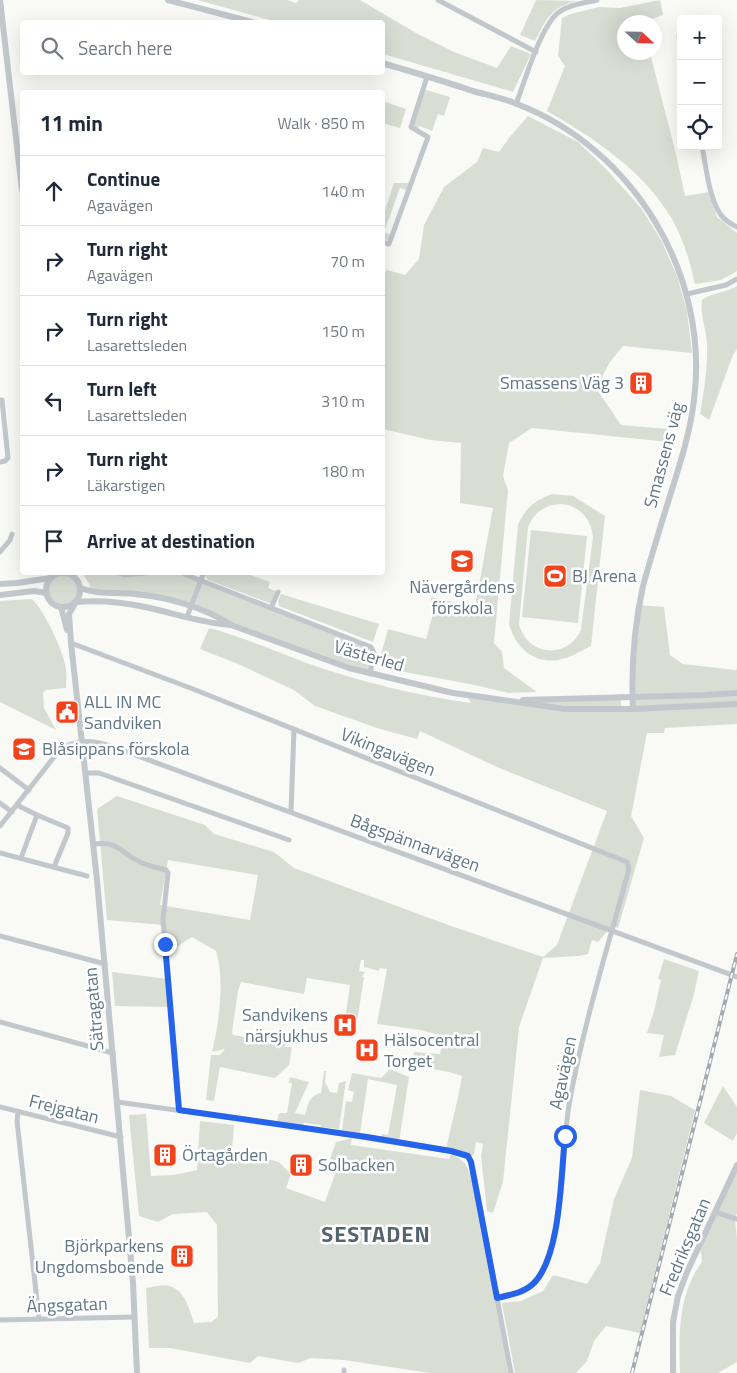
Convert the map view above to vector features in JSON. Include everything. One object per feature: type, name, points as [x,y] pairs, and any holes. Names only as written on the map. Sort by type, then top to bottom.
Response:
[{"type":"street","points":[[0,0],[20,173]]},
{"type":"street","points":[[168,0],[244,20]]},
{"type":"street","points":[[438,0],[536,52]]},
{"type":"street","points":[[516,104],[546,28],[554,16],[570,7],[597,0]]},
{"type":"street","name":"Smassens väg","points":[[385,64],[516,104],[553,122],[589,146],[616,170],[633,189],[671,249],[687,294],[696,344],[694,400],[686,443],[638,607],[632,664],[633,709]]},
{"type":"street","points":[[385,243],[390,244],[428,137],[411,128],[427,77]]},
{"type":"street","points":[[703,150],[710,187],[717,208],[724,218],[737,227]]},
{"type":"street","points":[[687,294],[726,285],[737,280]]},
{"type":"street","points":[[0,400],[2,400],[8,458],[5,462],[0,462]]},
{"type":"street","points":[[0,552],[10,540],[12,534]]},
{"type":"street","points":[[0,584],[27,582],[51,578],[56,575]]},
{"type":"street","points":[[51,578],[48,582],[46,593],[52,602],[61,607],[71,606],[79,598],[80,588],[78,581],[70,575]]},
{"type":"street","points":[[187,575],[371,647],[374,653],[370,674]]},
{"type":"street","points":[[187,617],[203,575]]},
{"type":"street","name":"Västerled","points":[[80,588],[95,593],[139,594],[176,602],[216,615],[231,625],[319,658],[370,674],[453,693],[564,709],[633,709],[737,704]]},
{"type":"street","points":[[0,595],[34,591],[46,593]]},
{"type":"street","points":[[271,608],[278,592]]},
{"type":"street","name":"Västerled","points":[[76,602],[108,601],[123,603],[212,624],[231,625]]},
{"type":"street","name":"Sätragatan","points":[[76,602],[69,614],[71,643],[86,773],[121,1137],[137,1373]]},
{"type":"street","name":"Sätragatan","points":[[61,607],[71,643]]},
{"type":"street","name":"Vikingavägen","points":[[71,643],[624,859],[629,869],[612,931]]},
{"type":"street","name":"Västerled","points":[[502,700],[632,698],[737,693]]},
{"type":"street","points":[[291,812],[294,729]]},
{"type":"street","points":[[0,826],[58,752],[65,747],[82,741]]},
{"type":"street","name":"Bågspännarvägen","points":[[82,741],[97,742],[114,747],[737,977]]},
{"type":"street","points":[[0,768],[29,790]]},
{"type":"street","points":[[86,773],[99,773],[289,840]]},
{"type":"street","points":[[0,803],[12,812]]},
{"type":"street","points":[[17,806],[68,828],[68,833],[54,867]]},
{"type":"street","points":[[21,858],[36,815]]},
{"type":"street","points":[[93,844],[109,843],[138,861],[166,870],[168,873],[163,920],[179,1110]]},
{"type":"street","points":[[0,853],[87,876]]},
{"type":"street","name":"Agavägen","points":[[497,1298],[519,1292],[533,1283],[540,1274],[550,1251],[557,1215],[565,1136],[574,1081],[612,931]]},
{"type":"street","points":[[0,936],[105,964]]},
{"type":"street","points":[[0,1022],[113,1053]]},
{"type":"street","points":[[117,1102],[360,1136],[451,1151],[468,1156],[471,1162],[510,1373]]},
{"type":"street","name":"Frejgatan","points":[[0,1107],[121,1137]]},
{"type":"street","points":[[18,1112],[17,1121],[39,1319]]},
{"type":"street","name":"Fredriksgatan","points":[[673,1373],[673,1322],[678,1296],[687,1272],[737,1165]]},
{"type":"street","points":[[715,1212],[736,1217]]},
{"type":"street","name":"Ängsgatan","points":[[0,1320],[134,1316]]},
{"type":"shaded area","points":[[198,0],[288,0],[296,3],[299,0],[360,0],[416,33],[454,52],[497,68],[511,46],[531,54],[513,92],[385,55],[385,20],[270,20]]},
{"type":"shaded area","points":[[536,0],[577,1],[561,7],[550,15],[535,41],[520,35]]},
{"type":"shaded area","points":[[660,0],[662,15],[617,15],[617,60],[652,60],[685,196],[709,192],[717,217],[737,233],[737,271],[721,280],[695,284],[686,250],[672,219],[661,202],[633,171],[617,157],[600,144],[547,111],[565,66],[558,56],[562,18],[599,7],[620,8]]},
{"type":"shaded area","points":[[423,89],[450,97],[444,116],[438,114],[432,131],[419,126],[417,131],[411,127]]},
{"type":"shaded area","points":[[385,102],[406,109],[400,128],[385,124]]},
{"type":"shaded area","points":[[528,116],[578,142],[606,169],[641,208],[661,240],[677,276],[687,311],[692,353],[623,346],[610,362],[596,388],[621,425],[668,429],[669,442],[532,428],[509,443],[503,476],[508,490],[494,643],[502,652],[504,668],[537,692],[508,693],[394,670],[380,658],[388,629],[426,639],[432,618],[431,597],[475,607],[493,508],[460,503],[461,443],[430,440],[385,429],[385,272],[387,270],[405,275],[419,259],[424,225],[444,187],[477,162],[483,148],[499,152]]},
{"type":"shaded area","points":[[394,183],[412,183],[409,191],[400,188],[385,229],[385,210]]},
{"type":"shaded area","points":[[385,232],[393,236],[385,240]]},
{"type":"shaded area","points":[[737,286],[737,349],[733,355],[709,420],[700,414],[707,352],[702,300],[710,295]]},
{"type":"shaded area","points":[[553,494],[573,496],[605,516],[591,646],[567,658],[549,661],[534,656],[521,647],[509,624],[518,525],[528,509]],"holes":[[[560,504],[578,510],[587,518],[593,537],[581,630],[575,640],[567,646],[557,650],[548,650],[538,648],[530,643],[523,635],[519,624],[528,527],[533,518],[544,508]]]},
{"type":"shaded area","name":"BJ Arena","points":[[531,530],[587,536],[578,623],[522,617]]},
{"type":"shaded area","points":[[55,575],[71,575],[79,583],[79,597],[70,606],[56,606],[47,597],[47,583]]},
{"type":"shaded area","points":[[83,575],[187,575],[373,648],[370,674],[177,602],[88,591],[90,585]]},
{"type":"shaded area","points":[[205,575],[251,575],[270,582],[268,588],[278,592],[272,604],[208,580]]},
{"type":"shaded area","points":[[281,594],[379,624],[373,642],[279,606],[278,601]]},
{"type":"shaded area","points":[[32,599],[37,604],[53,632],[62,652],[66,669],[66,688],[46,690],[43,693],[44,708],[56,730],[0,702],[0,601]]},
{"type":"shaded area","points":[[639,605],[664,607],[670,655],[683,664],[737,669],[737,724],[665,728],[664,733],[647,733],[631,816],[644,838],[618,928],[612,926],[598,942],[592,940],[588,954],[543,958],[519,1027],[503,1182],[493,1213],[487,1211],[481,1156],[483,1144],[476,1142],[474,1154],[470,1158],[446,1150],[462,1076],[412,1065],[414,1052],[440,1054],[444,1036],[420,1030],[377,1024],[387,969],[380,968],[379,971],[364,967],[364,960],[361,960],[359,971],[365,972],[362,977],[364,977],[357,1022],[345,1020],[350,985],[307,978],[304,994],[241,982],[238,991],[233,1035],[266,1040],[266,1038],[287,1043],[284,1047],[292,1047],[289,1065],[275,1078],[220,1067],[214,1101],[206,1100],[211,1055],[220,1055],[225,1049],[212,1052],[219,1015],[221,988],[216,951],[192,937],[178,946],[165,944],[163,925],[107,920],[97,809],[117,796],[205,825],[214,834],[274,852],[294,868],[451,926],[543,957],[557,945],[607,811],[497,767],[420,731],[417,739],[377,728],[315,706],[294,690],[200,649],[209,628],[339,674],[433,697],[471,703],[466,695],[503,700],[621,698],[621,709],[632,709]],"holes":[[[168,860],[258,875],[250,920],[160,905]]]},
{"type":"shaded area","points":[[664,959],[699,971],[694,994],[675,1055],[659,1057],[664,1035],[647,1033],[654,1011],[661,980],[658,979]]},
{"type":"shaded area","points":[[112,972],[168,979],[170,1007],[115,1006]]},
{"type":"shaded area","points":[[390,1069],[409,1077],[399,1142],[381,1139],[382,1134],[388,1135],[397,1085],[368,1079],[360,1133],[342,1130],[346,1101],[352,1102],[354,1092],[348,1090],[352,1073],[381,1078]]},
{"type":"shaded area","points":[[324,1071],[326,1071],[325,1082],[330,1092],[337,1093],[339,1083],[346,1081],[339,1129],[321,1127],[321,1125],[304,1123],[303,1125],[277,1121],[279,1113],[287,1113],[292,1083],[289,1083],[290,1077],[309,1082],[295,1113],[305,1115],[311,1098],[321,1093]]},
{"type":"shaded area","points":[[723,1086],[737,1107],[737,1133],[733,1141],[704,1123]]},
{"type":"shaded area","points":[[640,1090],[671,1096],[695,1110],[640,1333],[606,1326],[594,1341],[587,1361],[576,1373],[515,1373],[502,1303],[521,1301],[543,1291],[553,1275],[587,1284],[600,1263],[614,1199],[632,1158]]},
{"type":"shaded area","points":[[146,1114],[151,1176],[174,1175],[197,1170],[200,1121],[234,1125],[232,1150],[279,1162],[291,1174],[286,1188],[325,1202],[338,1166],[336,1161],[330,1159],[336,1142],[352,1138],[351,1145],[449,1159],[451,1154],[460,1159],[468,1169],[473,1184],[504,1342],[508,1373],[430,1373],[344,1360],[311,1358],[298,1363],[258,1356],[250,1363],[170,1348],[149,1348],[146,1288],[165,1285],[180,1292],[194,1323],[211,1322],[218,1317],[217,1225],[207,1212],[173,1214],[158,1222],[139,1216],[129,1115]]},
{"type":"shaded area","points":[[737,1165],[737,1213],[735,1218],[737,1240],[737,1362],[718,1373],[680,1373],[680,1329],[684,1301],[694,1274],[702,1262],[700,1245]]},
{"type":"railway","points":[[632,1373],[737,954]]},
{"type":"place","name":"Smassens Väg 3","points":[[641,383]]},
{"type":"place","name":"Nävergårdens förskola","points":[[462,561]]},
{"type":"place","name":"BJ Arena","points":[[555,576]]},
{"type":"place","name":"ALL IN MC Sandviken","points":[[67,712]]},
{"type":"place","name":"Blåsippans förskola","points":[[24,749]]},
{"type":"place","name":"Sandvikens närsjukhus","points":[[345,1025]]},
{"type":"place","name":"Hälsocentral Torget","points":[[367,1050]]},
{"type":"place","name":"Örtagården","points":[[165,1155]]},
{"type":"place","name":"Solbacken","points":[[301,1165]]},
{"type":"place","name":"Björkparkens Ungdomsboende","points":[[182,1256]]},
{"type":"district","name":"SESTADEN","points":[[376,1234]]},
{"type":"route","points":[[165,944],[179,1110],[367,1137],[451,1151],[468,1156],[471,1162],[497,1298],[524,1290],[536,1280],[545,1264],[555,1228],[565,1136]]}]
